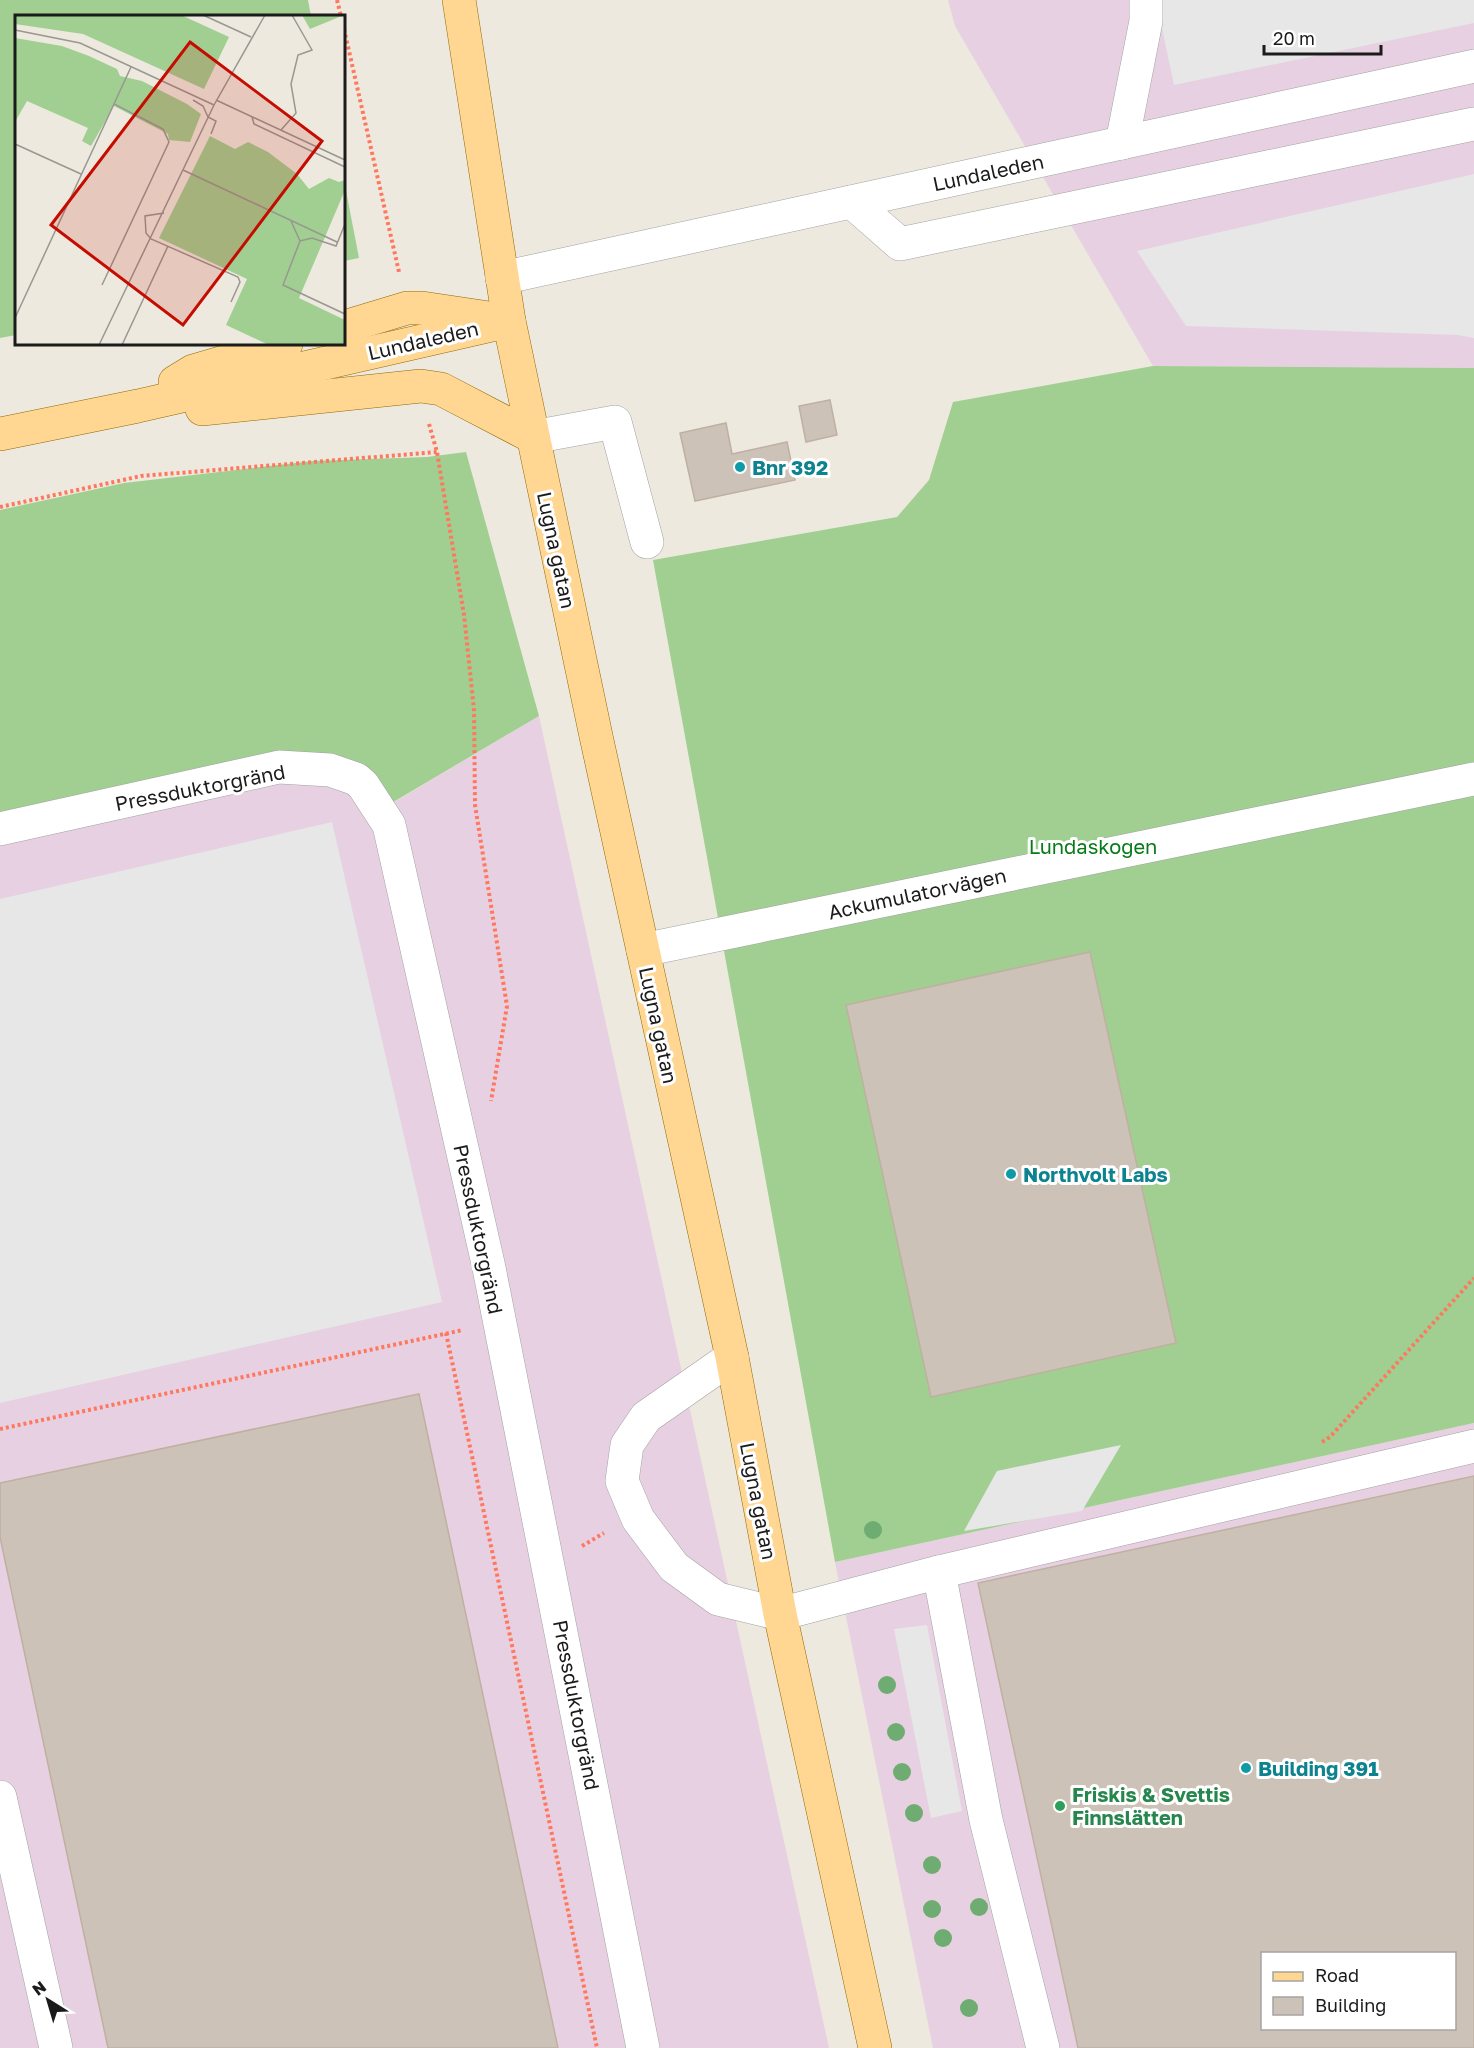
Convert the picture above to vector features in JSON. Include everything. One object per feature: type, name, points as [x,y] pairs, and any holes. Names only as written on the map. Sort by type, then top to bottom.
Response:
[{"type":"main road","name":"Lugna gatan","points":[[459,0],[509,321],[732,1357],[780,1614],[875,2048]]},
{"type":"main road","name":"Lundaleden","points":[[345,327],[415,308],[509,321]]},
{"type":"main road","name":"Lundaleden","points":[[0,434],[138,406],[509,321]]},
{"type":"main road","name":"Lundaleden","points":[[138,406],[193,371],[283,345]]},
{"type":"main road","name":"Lundaleden","points":[[138,406],[178,412],[421,386],[441,389],[533,437]]},
{"type":"street","points":[[1122,143],[1146,21],[1146,0]]},
{"type":"street","name":"Lundaleden","points":[[502,278],[1474,66]]},
{"type":"street","points":[[852,201],[900,244],[1474,124]]},
{"type":"street","points":[[533,437],[626,419],[647,542]]},
{"type":"street","name":"Pressduktorgränd","points":[[0,829],[279,767],[330,770],[356,779],[363,785],[389,825],[489,1268],[612,1879],[643,2048]]},
{"type":"street","name":"Ackumulatorvägen","points":[[643,950],[1474,779]]},
{"type":"street","points":[[732,1357],[646,1417],[627,1445],[622,1480],[638,1519],[674,1568],[718,1599],[780,1614],[939,1572],[1474,1446]]},
{"type":"street","points":[[939,1572],[986,1820],[1043,2048]]},
{"type":"street","points":[[0,1797],[56,2048]]},
{"type":"path","points":[[337,0],[341,15]]},
{"type":"path","points":[[345,33],[401,282]]},
{"type":"path","points":[[0,507],[141,476],[437,452],[464,615],[474,710],[475,805],[507,1006],[490,1110]]},
{"type":"path","points":[[1320,1443],[1330,1437],[1386,1378],[1474,1278]]},
{"type":"path","points":[[0,1429],[446,1334],[597,2048]]},
{"type":"path","points":[[581,1546],[609,1531]]},
{"type":"shaded area","points":[[948,0],[1474,0],[1474,368],[1153,366],[955,26]]},
{"type":"shaded area","points":[[1156,0],[1474,0],[1474,23],[1174,85]]},
{"type":"shaded area","points":[[1474,174],[1474,338],[1458,335],[1186,326],[1137,251]]},
{"type":"shaded area","points":[[539,716],[829,2048],[0,2048],[0,821],[287,758],[379,811]]},
{"type":"shaded area","points":[[332,822],[442,1302],[0,1403],[0,899]]},
{"type":"shaded area","name":"Building 391","points":[[1474,1423],[1474,2048],[933,2048],[835,1562]]},
{"type":"shaded area","points":[[1121,1445],[1082,1511],[964,1531],[997,1471]]},
{"type":"shaded area","points":[[927,1625],[962,1811],[931,1818],[894,1629]]},
{"type":"green space","points":[[0,0],[308,0],[311,15],[15,15],[15,335],[0,338]]},
{"type":"green space","points":[[345,185],[359,258],[345,261]]},
{"type":"green space","name":"Lundaskogen","points":[[1153,366],[1474,368],[1474,1423],[835,1562],[653,560],[897,517],[929,480],[953,402]]},
{"type":"green space","points":[[466,452],[539,716],[378,811],[287,758],[0,821],[0,510],[124,483],[313,461],[427,457]]},
{"type":"building","points":[[830,400],[837,435],[806,442],[799,406]]},
{"type":"building","name":"Bnr 392","points":[[726,423],[732,454],[787,442],[795,480],[695,501],[680,433]]},
{"type":"building","name":"Northvolt Labs","points":[[1090,952],[1176,1343],[931,1397],[846,1005]]},
{"type":"building","points":[[419,1394],[558,2048],[108,2048],[0,1537],[0,1483]]},
{"type":"building","name":"Building 391","points":[[1474,1476],[1474,2048],[1078,2048],[978,1583]]},
{"type":"place","name":"Bnr 392","points":[[740,467]]},
{"type":"place","name":"Northvolt Labs","points":[[1011,1174]]},
{"type":"place","name":"Building 391","points":[[1246,1768]]},
{"type":"place","name":"Friskis & Svettis Finnslätten","points":[[1060,1806]]}]
